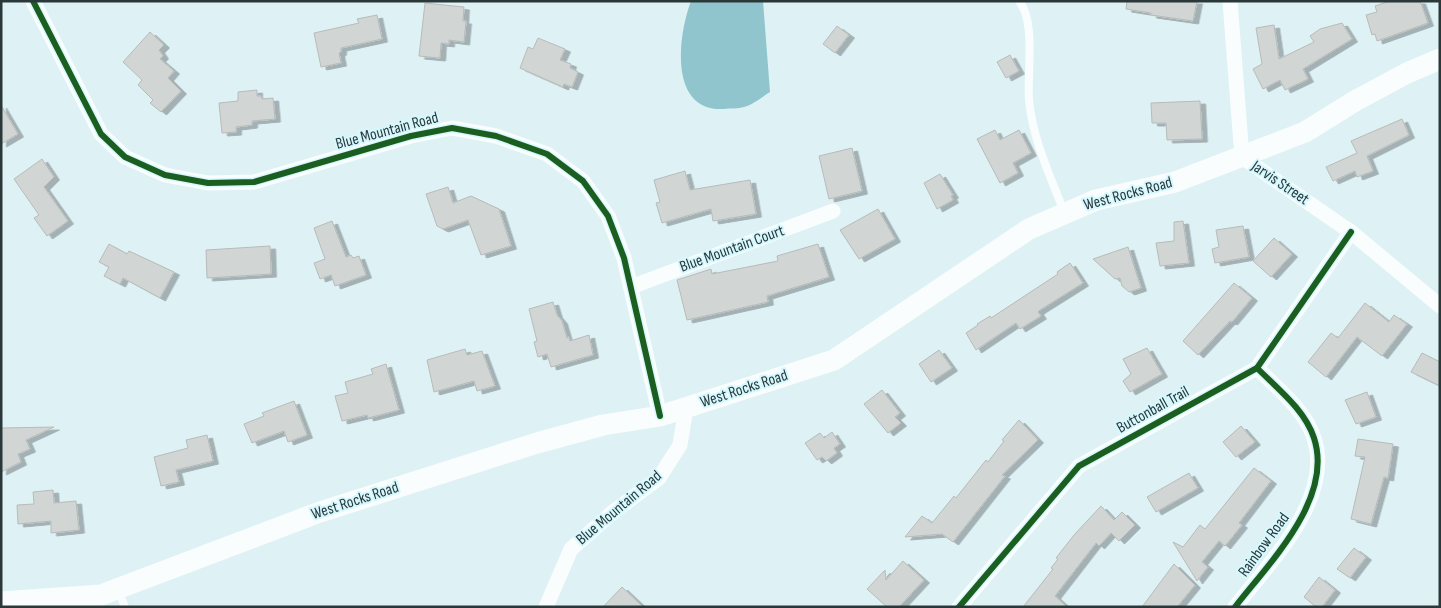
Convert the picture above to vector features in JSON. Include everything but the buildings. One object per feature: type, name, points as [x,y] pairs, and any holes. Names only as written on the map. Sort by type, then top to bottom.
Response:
[{"type":"main road","name":"West Rocks Road","points":[[1,602],[101,595],[121,598],[320,512],[537,443],[603,425],[660,416],[834,360],[1029,229],[1096,200],[1175,182],[1306,132],[1354,101],[1407,73],[1440,59]]},
{"type":"street","name":"Blue Mountain Road","points":[[33,1],[101,134],[125,157],[165,175],[208,183],[254,182],[411,136],[452,128],[496,136],[547,154],[582,181],[608,216],[624,258],[660,416]]},
{"type":"street","name":"Jarvis Street","points":[[1230,1],[1242,157],[1351,232],[1440,306]]},
{"type":"street","name":"Blue Mountain Court","points":[[631,287],[833,211]]},
{"type":"street","name":"Buttonball Trail","points":[[959,607],[1079,466],[1257,368],[1351,232]]},
{"type":"street","name":"Rainbow Road","points":[[1235,607],[1296,530],[1309,502],[1318,468],[1314,439],[1303,416],[1257,368]]},
{"type":"street","name":"Blue Mountain Road","points":[[546,607],[571,549],[613,512],[659,478],[680,445],[686,408]]},
{"type":"lane","points":[[1019,1],[1025,10],[1027,19],[1029,98],[1032,121],[1064,214]]},
{"type":"water","points":[[691,1],[763,1],[770,92],[751,105],[742,108],[706,107],[693,98],[686,85],[682,69],[681,51],[686,16]]},
{"type":"cycle path","points":[[33,1],[101,134],[125,157],[165,175],[208,183],[254,182],[411,136],[452,128],[496,136],[547,154],[583,181],[608,216],[624,258],[660,416]]},
{"type":"cycle path","points":[[959,607],[1079,466],[1257,368],[1351,232]]},
{"type":"cycle path","points":[[1235,607],[1295,529],[1307,507],[1315,484],[1318,461],[1314,438],[1304,418],[1290,400],[1257,368]]}]
